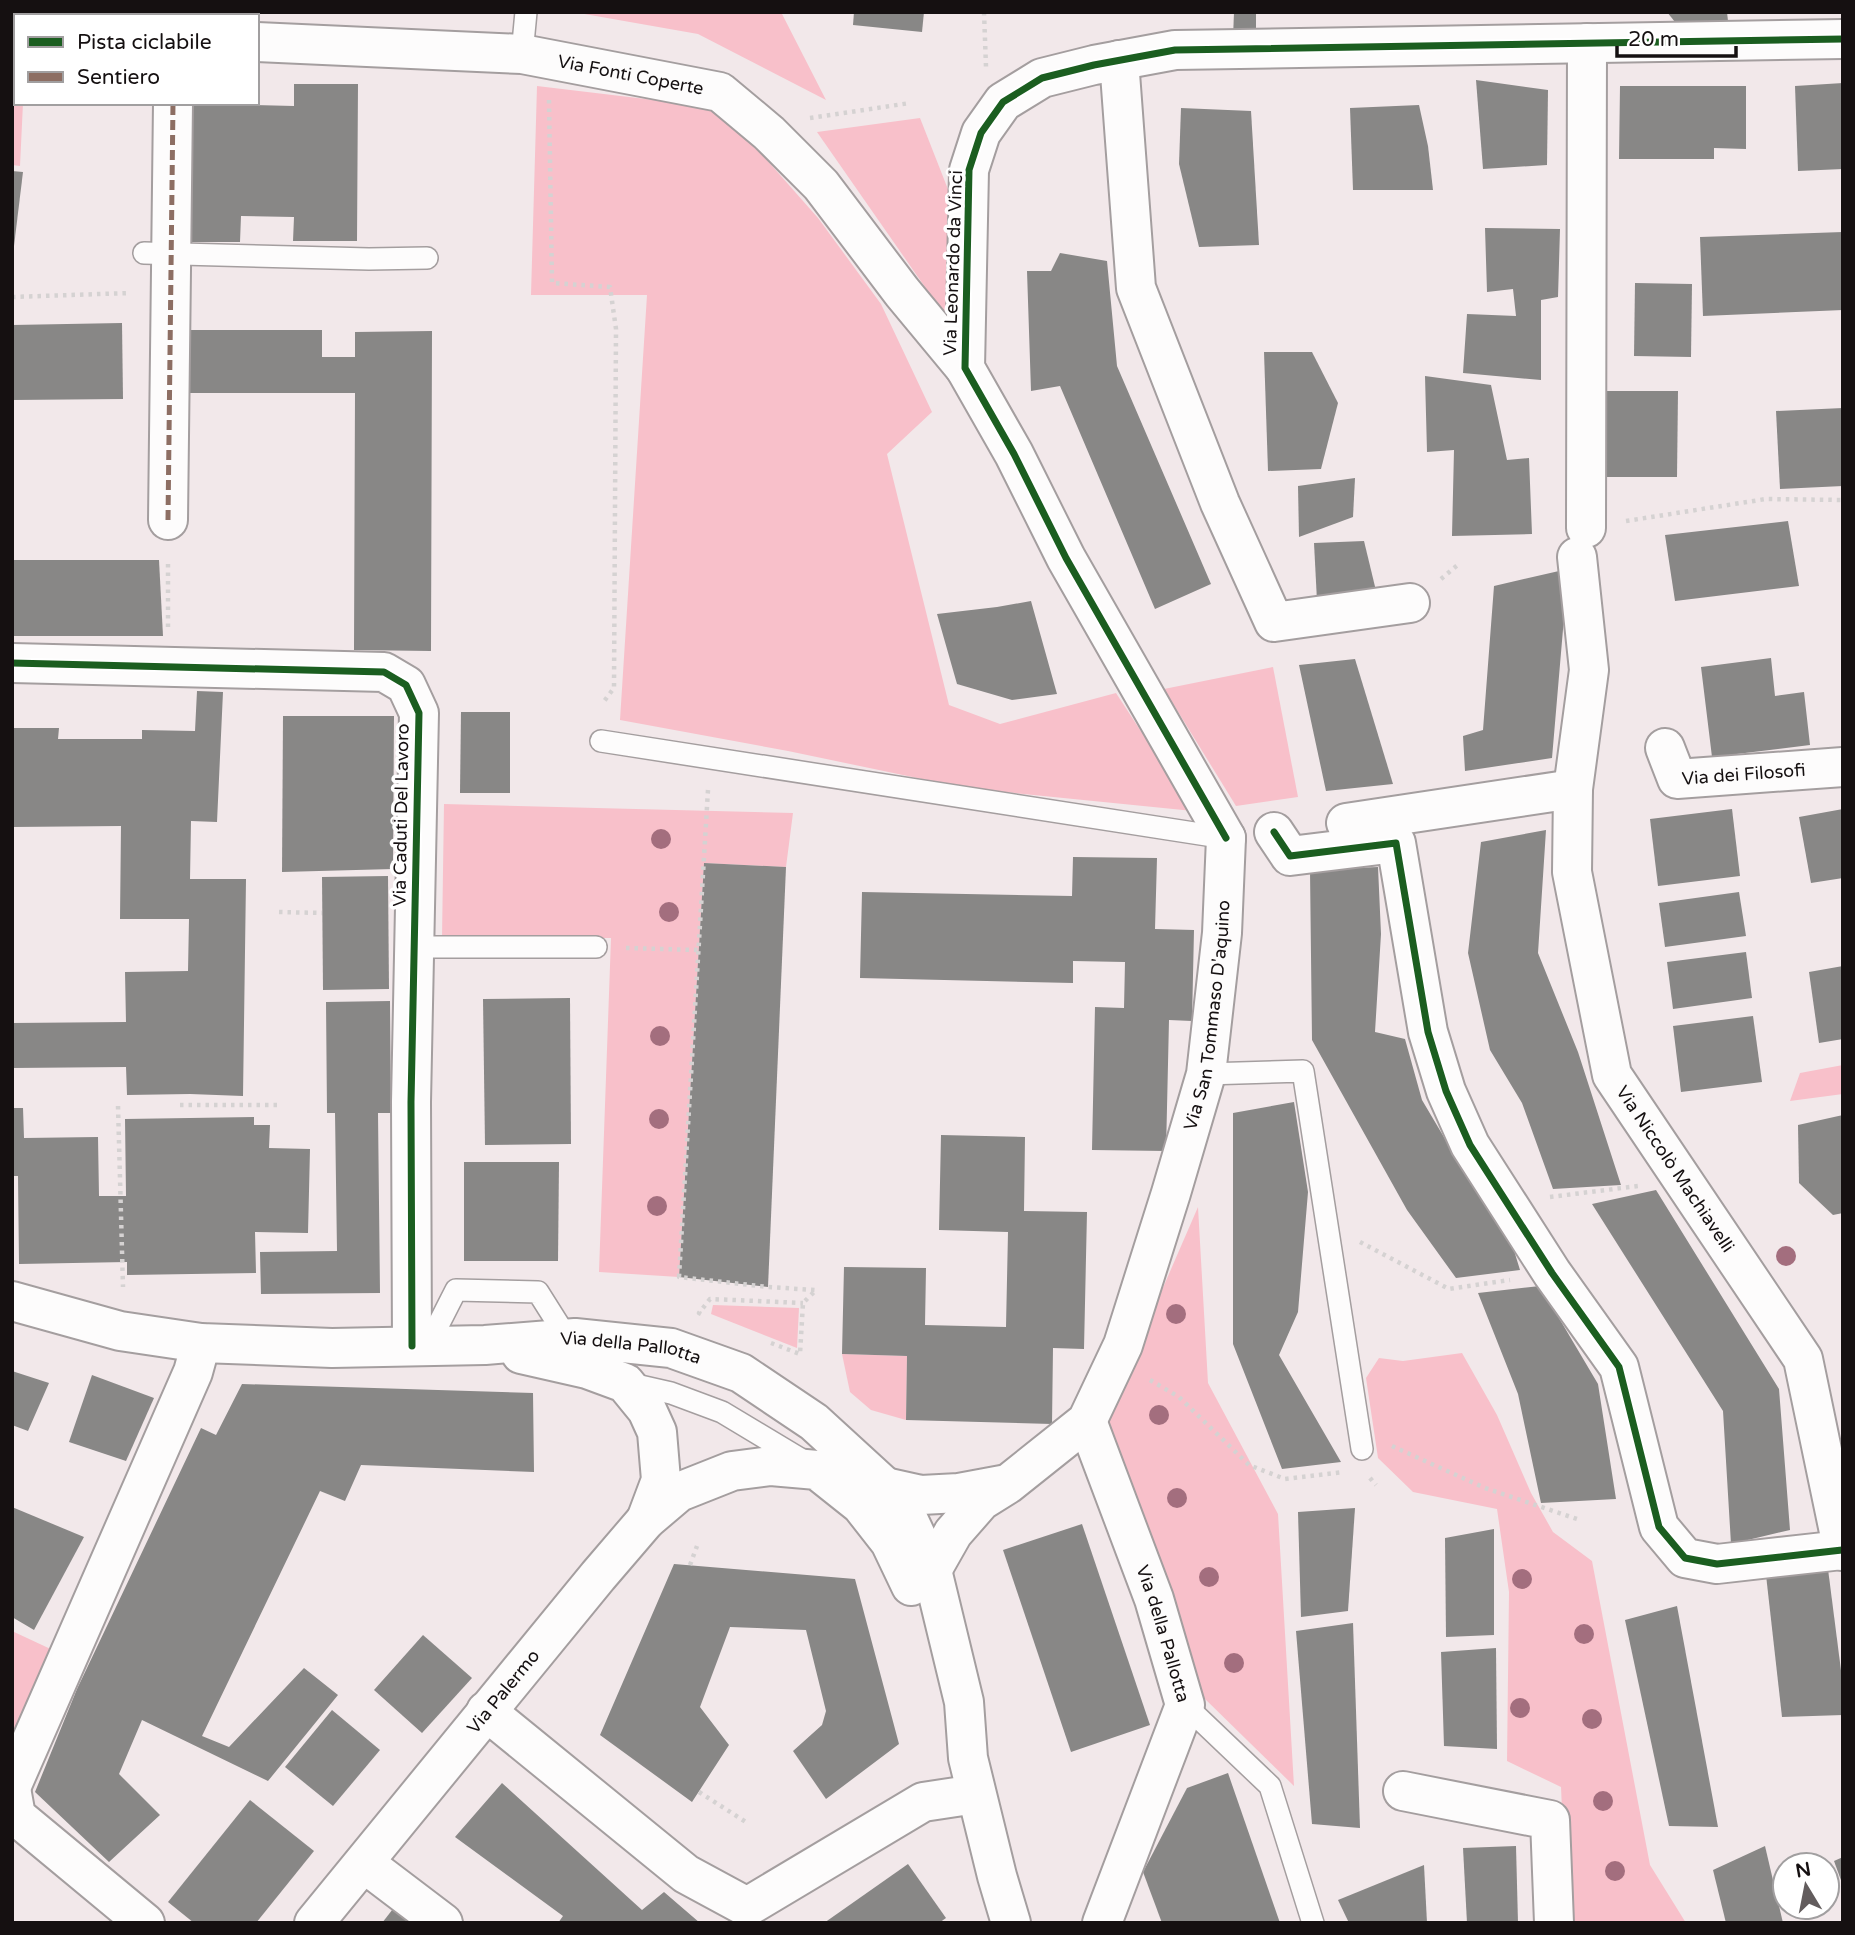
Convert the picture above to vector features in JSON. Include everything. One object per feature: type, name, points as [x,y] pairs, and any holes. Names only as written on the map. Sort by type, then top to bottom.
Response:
[{"type":"street","name":"Via Leonardo da Vinci","points":[[1226,838],[1066,558],[1014,454],[965,368],[969,170],[981,133],[1003,102],[1042,78],[1175,50],[1843,39]]},
{"type":"street","name":"Via Fonti Coperte","points":[[259,42],[535,57],[720,92],[769,133],[821,186],[902,292],[965,368]]},
{"type":"street","name":"Via Niccolò Machiavelli","points":[[1587,43],[1582,542],[1589,670],[1573,789],[1572,872],[1612,1075],[1803,1359],[1843,1550]]},
{"type":"street","points":[[1119,60],[1136,288],[1220,503],[1274,622],[1410,603]]},
{"type":"street","points":[[168,520],[170,292],[158,253],[173,105]]},
{"type":"street","name":"Via Caduti Del Lavoro","points":[[12,663],[384,672],[406,685],[419,713],[411,1102],[420,1346]]},
{"type":"street","name":"Via dei Filosofi","points":[[1665,748],[1677,779],[1843,767]]},
{"type":"street","points":[[1226,838],[1388,818],[1573,789]]},
{"type":"street","points":[[1274,832],[1290,856],[1396,843],[1428,1032],[1447,1091],[1470,1145],[1552,1273],[1619,1367],[1659,1527],[1685,1559],[1717,1564],[1843,1550]]},
{"type":"street","name":"Via San Tommaso D'aquino","points":[[932,1570],[953,1533],[981,1501],[1008,1484],[1087,1421],[1123,1345],[1206,1074],[1222,933],[1226,838]]},
{"type":"street","name":"Via della Pallotta","points":[[12,1301],[120,1331],[201,1343],[332,1348],[485,1345],[575,1338],[671,1348],[741,1373],[814,1422],[885,1487],[910,1523],[932,1570],[964,1702],[972,1776],[1011,1923]]},
{"type":"street","points":[[145,1923],[13,1804],[193,1372],[201,1343]]},
{"type":"street","points":[[485,1345],[587,1369],[625,1382],[647,1410],[657,1432],[661,1480],[646,1520]]},
{"type":"street","name":"Via della Pallotta","points":[[1087,1421],[1154,1599],[1185,1704],[1103,1920]]},
{"type":"street","points":[[486,1712],[686,1874],[747,1908],[923,1802],[972,1776],[943,1704],[917,1600],[890,1542],[860,1505],[817,1470],[771,1466],[732,1471],[678,1492],[646,1520]]},
{"type":"street","name":"Via San Tommaso D'aquino","points":[[885,1487],[921,1495],[959,1493],[1008,1484]]},
{"type":"street","name":"Via Palermo","points":[[314,1923],[646,1520]]},
{"type":"street","points":[[1403,1791],[1550,1820],[1554,1923]]},
{"type":"street","points":[[364,1863],[443,1923]]},
{"type":"lane","points":[[526,12],[535,57]]},
{"type":"lane","points":[[158,253],[427,258]]},
{"type":"lane","points":[[601,741],[1226,838]]},
{"type":"lane","points":[[414,947],[596,947]]},
{"type":"lane","points":[[1206,1074],[1303,1072],[1361,1440]]},
{"type":"lane","points":[[420,1346],[456,1290],[538,1292],[567,1338]]},
{"type":"lane","points":[[625,1382],[671,1393],[722,1412],[797,1455],[817,1470]]},
{"type":"lane","points":[[1185,1704],[1270,1786],[1313,1923]]},
{"type":"path","points":[[984,12],[987,78]]},
{"type":"path","points":[[535,57],[552,283],[610,287],[616,329],[614,688],[602,704]]},
{"type":"path","points":[[802,119],[910,103]]},
{"type":"path","points":[[12,297],[170,292]]},
{"type":"path","points":[[1582,542],[1766,499],[1843,500]]},
{"type":"path","points":[[168,520],[168,631]]},
{"type":"path","points":[[709,785],[680,1277],[815,1290],[803,1303],[800,1354],[762,1339]]},
{"type":"path","points":[[279,912],[322,913]]},
{"type":"path","points":[[596,947],[699,950]]},
{"type":"path","points":[[180,1105],[277,1105]]},
{"type":"path","points":[[118,1106],[123,1287]]},
{"type":"path","points":[[1507,1203],[1682,1181]]},
{"type":"path","points":[[1328,1226],[1449,1289],[1552,1273]]},
{"type":"path","points":[[711,1318],[699,1313],[710,1299],[803,1303]]},
{"type":"path","points":[[1148,1379],[1179,1396],[1250,1465],[1285,1479],[1362,1470],[1361,1440],[1485,1488],[1577,1519]]},
{"type":"path","points":[[690,1565],[697,1546]]},
{"type":"path","points":[[699,1792],[749,1824]]},
{"type":"shaded area","points":[[17,12],[103,12],[103,14]]},
{"type":"shaded area","points":[[573,12],[781,12],[826,100],[698,34]]},
{"type":"shaded area","points":[[14,60],[14,105],[23,105],[20,166],[12,165]]},
{"type":"shaded area","points":[[537,86],[721,108],[818,218],[881,304],[932,412],[887,454],[949,705],[1000,724],[1116,693],[1193,811],[965,788],[620,720],[647,295],[531,295]]},
{"type":"shaded area","points":[[920,118],[951,197],[950,323],[817,132]]},
{"type":"shaded area","points":[[1273,667],[1298,797],[1236,806],[1164,689]]},
{"type":"shaded area","points":[[444,804],[793,813],[786,867],[704,863],[679,1277],[599,1272],[611,938],[442,938]]},
{"type":"shaded area","points":[[1843,1065],[1843,1094],[1790,1101],[1800,1073]]},
{"type":"shaded area","points":[[1198,1207],[1208,1383],[1278,1514],[1294,1786],[1203,1697],[1106,1419]]},
{"type":"shaded area","points":[[713,1305],[799,1308],[797,1348],[711,1314]]},
{"type":"shaded area","points":[[1462,1353],[1497,1415],[1531,1493],[1553,1532],[1592,1561],[1650,1865],[1686,1923],[1567,1923],[1561,1787],[1507,1761],[1509,1592],[1497,1509],[1413,1492],[1378,1458],[1366,1378],[1379,1358],[1403,1361]]},
{"type":"shaded area","points":[[842,1354],[907,1356],[906,1420],[871,1410],[850,1392]]},
{"type":"shaded area","points":[[12,1631],[57,1652],[12,1758]]},
{"type":"building","points":[[854,12],[924,12],[922,32],[853,25]]},
{"type":"building","points":[[1234,12],[1256,12],[1256,36],[1233,38]]},
{"type":"building","points":[[1667,12],[1727,12],[1728,21],[1675,22]]},
{"type":"building","points":[[1476,80],[1548,90],[1547,165],[1483,169]]},
{"type":"building","points":[[1843,83],[1843,169],[1798,171],[1795,86]]},
{"type":"building","points":[[294,84],[358,84],[357,241],[293,241],[294,217],[241,216],[240,242],[180,242],[181,105],[294,106]]},
{"type":"building","points":[[1620,86],[1746,86],[1746,149],[1714,148],[1714,159],[1619,159]]},
{"type":"building","points":[[1419,105],[1428,146],[1433,190],[1353,190],[1350,108]]},
{"type":"building","points":[[1181,108],[1251,111],[1259,245],[1199,247],[1179,164]]},
{"type":"building","points":[[12,171],[23,172],[14,246],[12,246]]},
{"type":"building","points":[[1485,228],[1560,229],[1558,297],[1541,300],[1541,380],[1463,373],[1467,314],[1516,316],[1513,289],[1487,292]]},
{"type":"building","points":[[1843,232],[1843,310],[1703,316],[1700,237]]},
{"type":"building","points":[[1060,253],[1107,261],[1117,366],[1211,584],[1155,609],[1060,386],[1031,391],[1027,271],[1051,271]]},
{"type":"building","points":[[1635,283],[1692,284],[1691,357],[1634,356]]},
{"type":"building","points":[[122,323],[123,399],[12,400],[12,325]]},
{"type":"building","points":[[190,330],[322,330],[322,357],[355,357],[355,332],[432,331],[431,651],[354,650],[355,393],[190,393]]},
{"type":"building","points":[[1264,352],[1312,352],[1338,403],[1321,469],[1268,471]]},
{"type":"building","points":[[1425,376],[1491,385],[1507,460],[1529,458],[1532,534],[1452,536],[1454,450],[1427,452]]},
{"type":"building","points":[[1606,391],[1678,391],[1677,477],[1605,477]]},
{"type":"building","points":[[1843,408],[1843,486],[1780,489],[1776,411]]},
{"type":"building","points":[[1355,478],[1353,517],[1299,537],[1298,486]]},
{"type":"building","points":[[1788,521],[1799,586],[1675,601],[1665,535]]},
{"type":"building","points":[[1364,541],[1378,599],[1317,601],[1314,543]]},
{"type":"building","points":[[12,560],[159,560],[163,636],[12,636]]},
{"type":"building","points":[[1559,571],[1565,606],[1552,758],[1465,771],[1463,736],[1483,730],[1494,586]]},
{"type":"building","points":[[1031,601],[1057,694],[1012,700],[957,684],[937,614]]},
{"type":"building","points":[[1771,658],[1775,696],[1804,692],[1810,745],[1712,757],[1701,667]]},
{"type":"building","points":[[1355,659],[1393,784],[1326,791],[1299,665]]},
{"type":"building","points":[[197,691],[223,692],[217,822],[191,821],[190,879],[246,879],[243,1096],[127,1095],[126,1067],[12,1068],[12,1023],[126,1022],[125,972],[188,971],[189,919],[120,919],[121,826],[12,827],[12,728],[59,728],[58,739],[142,739],[142,730],[195,731]]},
{"type":"building","points":[[461,712],[510,712],[510,793],[460,793]]},
{"type":"building","points":[[283,716],[394,716],[393,869],[282,872]]},
{"type":"building","points":[[1732,809],[1740,876],[1658,886],[1650,819]]},
{"type":"building","points":[[1843,809],[1843,878],[1811,883],[1799,817]]},
{"type":"building","points":[[1546,830],[1538,953],[1578,1052],[1621,1185],[1553,1189],[1522,1103],[1490,1050],[1468,953],[1481,842]]},
{"type":"building","points":[[1073,857],[1157,858],[1155,929],[1194,930],[1192,1021],[1169,1020],[1166,1151],[1092,1150],[1095,1007],[1124,1008],[1125,962],[1073,961],[1073,983],[860,978],[862,892],[1072,896]]},
{"type":"building","points":[[704,863],[786,867],[768,1287],[679,1277]]},
{"type":"building","points":[[1378,867],[1381,934],[1375,1032],[1405,1039],[1422,1100],[1512,1244],[1520,1270],[1456,1278],[1407,1210],[1312,1040],[1310,870]]},
{"type":"building","points":[[388,876],[389,989],[323,990],[322,877]]},
{"type":"building","points":[[1739,892],[1746,936],[1665,947],[1659,903]]},
{"type":"building","points":[[1746,952],[1752,998],[1673,1009],[1667,962]]},
{"type":"building","points":[[1843,966],[1843,1039],[1819,1043],[1809,972]]},
{"type":"building","points":[[570,998],[571,1144],[485,1145],[483,999]]},
{"type":"building","points":[[390,1001],[391,1113],[378,1113],[380,1293],[261,1294],[260,1252],[337,1251],[335,1113],[327,1113],[326,1002]]},
{"type":"building","points":[[1753,1016],[1762,1082],[1681,1092],[1673,1026]]},
{"type":"building","points":[[1294,1102],[1308,1192],[1298,1312],[1279,1355],[1341,1462],[1282,1469],[1233,1344],[1233,1113]]},
{"type":"building","points":[[12,1108],[23,1108],[24,1138],[98,1137],[99,1196],[126,1196],[125,1119],[254,1117],[254,1125],[270,1125],[269,1148],[310,1149],[308,1233],[255,1232],[256,1273],[127,1275],[127,1262],[19,1264],[18,1176],[12,1176]]},
{"type":"building","points":[[1843,1115],[1843,1213],[1833,1215],[1799,1183],[1798,1125]]},
{"type":"building","points":[[941,1135],[1025,1137],[1024,1211],[1087,1212],[1084,1349],[1053,1348],[1052,1424],[906,1420],[907,1356],[842,1354],[844,1267],[926,1268],[925,1325],[1006,1327],[1008,1232],[939,1230]]},
{"type":"building","points":[[464,1162],[559,1162],[558,1261],[464,1261]]},
{"type":"building","points":[[1656,1190],[1779,1389],[1790,1530],[1731,1544],[1723,1411],[1592,1204]]},
{"type":"building","points":[[1540,1286],[1598,1384],[1616,1499],[1541,1503],[1518,1394],[1478,1293]]},
{"type":"building","points":[[12,1371],[49,1383],[28,1431],[12,1425]]},
{"type":"building","points":[[92,1375],[154,1398],[126,1461],[69,1442]]},
{"type":"building","points":[[242,1384],[533,1393],[534,1472],[361,1465],[345,1501],[320,1491],[202,1736],[229,1747],[304,1668],[338,1695],[268,1781],[142,1720],[119,1774],[160,1815],[109,1862],[35,1792],[77,1689],[201,1428],[216,1435]]},
{"type":"building","points":[[12,1507],[84,1537],[34,1630],[12,1617]]},
{"type":"building","points":[[1355,1508],[1348,1611],[1301,1617],[1298,1512]]},
{"type":"building","points":[[1082,1524],[1150,1725],[1071,1752],[1003,1550]]},
{"type":"building","points":[[1494,1529],[1494,1635],[1446,1637],[1445,1538]]},
{"type":"building","points":[[674,1564],[855,1579],[899,1744],[826,1799],[793,1751],[822,1725],[826,1711],[806,1630],[730,1627],[700,1707],[729,1745],[692,1802],[600,1735]]},
{"type":"building","points":[[1828,1569],[1843,1686],[1843,1715],[1782,1717],[1766,1575]]},
{"type":"building","points":[[1677,1606],[1718,1827],[1669,1826],[1625,1620]]},
{"type":"building","points":[[1353,1623],[1360,1828],[1312,1824],[1296,1631]]},
{"type":"building","points":[[423,1635],[472,1678],[422,1733],[374,1690]]},
{"type":"building","points":[[1496,1648],[1497,1749],[1444,1746],[1441,1652]]},
{"type":"building","points":[[332,1710],[380,1750],[333,1806],[285,1767]]},
{"type":"building","points":[[1228,1773],[1280,1923],[1162,1923],[1143,1872],[1187,1788]]},
{"type":"building","points":[[502,1783],[642,1910],[664,1892],[700,1923],[558,1923],[563,1916],[455,1837]]},
{"type":"building","points":[[250,1800],[314,1851],[256,1923],[194,1923],[168,1902]]},
{"type":"building","points":[[1516,1846],[1518,1923],[1467,1923],[1463,1848]]},
{"type":"building","points":[[1765,1846],[1771,1872],[1771,1921],[1783,1923],[1726,1923],[1713,1870]]},
{"type":"building","points":[[1843,1857],[1843,1883],[1841,1880]]},
{"type":"building","points":[[908,1864],[946,1918],[939,1923],[824,1923]]},
{"type":"building","points":[[1424,1865],[1427,1923],[1349,1923],[1338,1900]]},
{"type":"building","points":[[396,1905],[419,1923],[382,1923]]},
{"type":"marked path","points":[[168,520],[173,105]]},
{"type":"cycle path","points":[[1226,838],[1066,558],[1014,454],[965,368],[969,170],[981,133],[1003,102],[1042,78],[1175,50],[1843,39]]},
{"type":"cycle path","points":[[12,663],[384,672],[406,685],[419,713],[411,1102],[412,1346]]},
{"type":"cycle path","points":[[1274,832],[1290,856],[1396,843],[1428,1032],[1446,1091],[1470,1145],[1552,1273],[1619,1367],[1659,1527],[1685,1558],[1717,1564],[1842,1550]]}]
